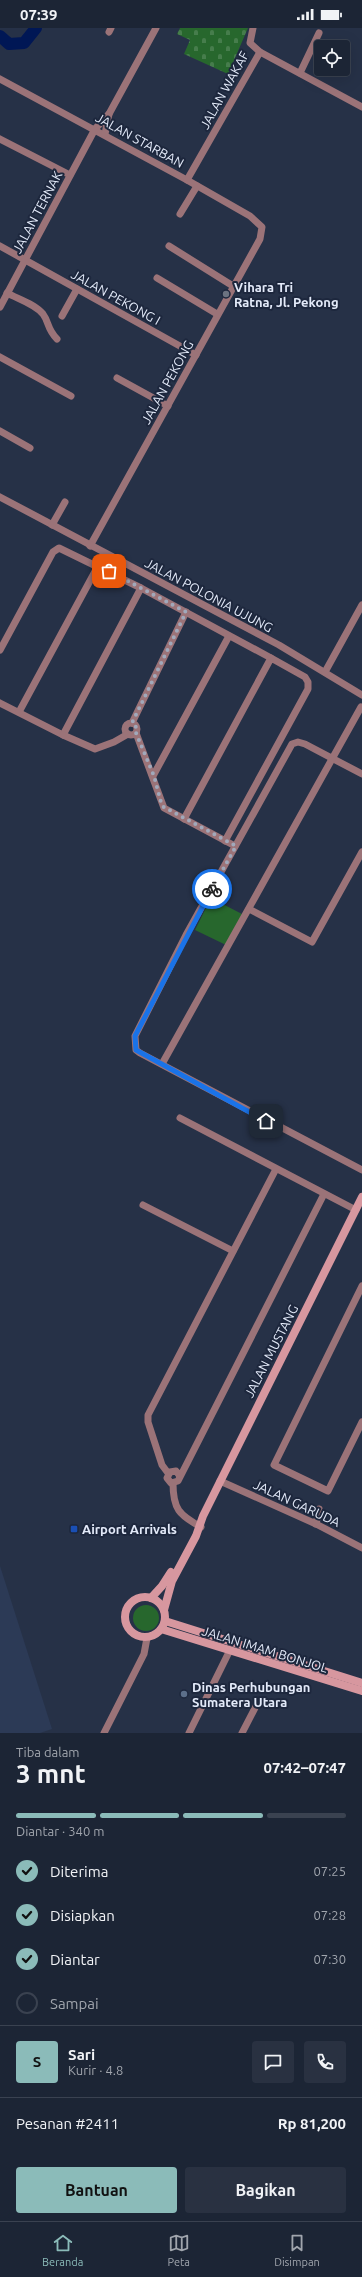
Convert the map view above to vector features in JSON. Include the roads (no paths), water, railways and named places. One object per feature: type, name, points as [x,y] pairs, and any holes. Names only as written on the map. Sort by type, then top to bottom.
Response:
[{"type":"main road","name":"JALAN MUSTANG","points":[[164,1610],[172,1581],[203,1516],[362,1197]]},
{"type":"main road","name":"JALAN MUSTANG","points":[[150,1598],[165,1583],[199,1525]]},
{"type":"main road","points":[[140,1598],[150,1598],[159,1603],[164,1610],[163,1625],[155,1635],[147,1638],[138,1637],[130,1632],[124,1616],[132,1601],[140,1598]]},
{"type":"main road","name":"JALAN IMAM BONJOL","points":[[163,1625],[230,1650],[262,1656]]},
{"type":"main road","name":"JALAN IMAM BONJOL","points":[[163,1625],[300,1668],[362,1691]]},
{"type":"main road","name":"JALAN IMAM BONJOL","points":[[300,1668],[362,1683]]},
{"type":"street","points":[[104,134],[109,114],[156,28]]},
{"type":"street","points":[[253,28],[250,41],[252,47],[260,52]]},
{"type":"street","points":[[300,73],[319,33]]},
{"type":"street","name":"JALAN WAKAF","points":[[187,180],[260,52],[362,108]]},
{"type":"street","name":"JALAN STARBAN","points":[[0,79],[187,180],[256,220],[262,229]]},
{"type":"street","name":"JALAN TERNAK","points":[[1,302],[95,129],[109,114]]},
{"type":"street","points":[[0,139],[70,176]]},
{"type":"street","points":[[180,214],[197,186]]},
{"type":"street","name":"JALAN PEKONG","points":[[90,546],[196,355],[217,314],[260,239],[262,229]]},
{"type":"street","name":"JALAN PEKONG I","points":[[0,246],[196,355]]},
{"type":"street","points":[[169,246],[233,286]]},
{"type":"street","points":[[157,278],[217,314]]},
{"type":"street","points":[[62,316],[77,289]]},
{"type":"street","points":[[7,293],[39,310],[45,317],[49,330],[57,339]]},
{"type":"street","points":[[0,357],[71,396]]},
{"type":"street","points":[[117,378],[168,406]]},
{"type":"street","points":[[0,431],[30,448]]},
{"type":"street","name":"JALAN POLONIA UJUNG","points":[[0,497],[279,645],[362,694]]},
{"type":"street","points":[[52,525],[65,502]]},
{"type":"street","points":[[0,650],[55,550],[62,548],[141,588],[305,677],[308,682],[308,689],[225,841]]},
{"type":"street","points":[[19,712],[98,566]]},
{"type":"street","points":[[63,735],[141,588]]},
{"type":"street","points":[[325,672],[362,605]]},
{"type":"street","points":[[0,703],[63,735],[95,749],[114,742],[132,733],[136,725],[132,723],[186,612]]},
{"type":"street","points":[[154,776],[229,636]]},
{"type":"street","points":[[184,819],[271,658]]},
{"type":"street","points":[[162,1064],[249,909],[331,758],[361,707]]},
{"type":"street","points":[[132,733],[154,776],[162,806],[236,846]]},
{"type":"street","points":[[362,774],[301,742],[295,742],[290,747],[186,935],[136,1033],[134,1044],[136,1050],[362,1170]]},
{"type":"street","points":[[249,909],[312,942],[362,852]]},
{"type":"street","points":[[180,1118],[356,1210]]},
{"type":"street","points":[[173,1483],[168,1481],[168,1473],[162,1465],[148,1422],[148,1415],[276,1169]]},
{"type":"street","points":[[173,1483],[178,1481],[179,1475],[190,1459],[324,1194]]},
{"type":"street","points":[[143,1205],[233,1251]]},
{"type":"street","points":[[362,1286],[274,1465],[328,1491],[362,1422]]},
{"type":"street","points":[[168,1473],[176,1471],[179,1475]]},
{"type":"street","name":"JALAN GARUDA","points":[[220,1481],[316,1524],[362,1548]]},
{"type":"street","points":[[173,1483],[176,1507],[180,1514],[199,1525]]},
{"type":"street","points":[[316,1524],[319,1509]]},
{"type":"street","points":[[104,1733],[144,1654],[147,1638]]},
{"type":"street","points":[[189,1733],[230,1650]]},
{"type":"street","points":[[242,1733],[256,1706]]},
{"type":"waterway","points":[[0,36],[9,44],[24,43],[36,28]]},
{"type":"place","name":"Vihara Tri Ratna, Jl. Pekong","points":[[226,294]]},
{"type":"place","name":"Airport Arrivals","points":[[74,1529]]},
{"type":"place","name":"Dinas Perhubungan Sumatera Utara","points":[[184,1694]]}]
